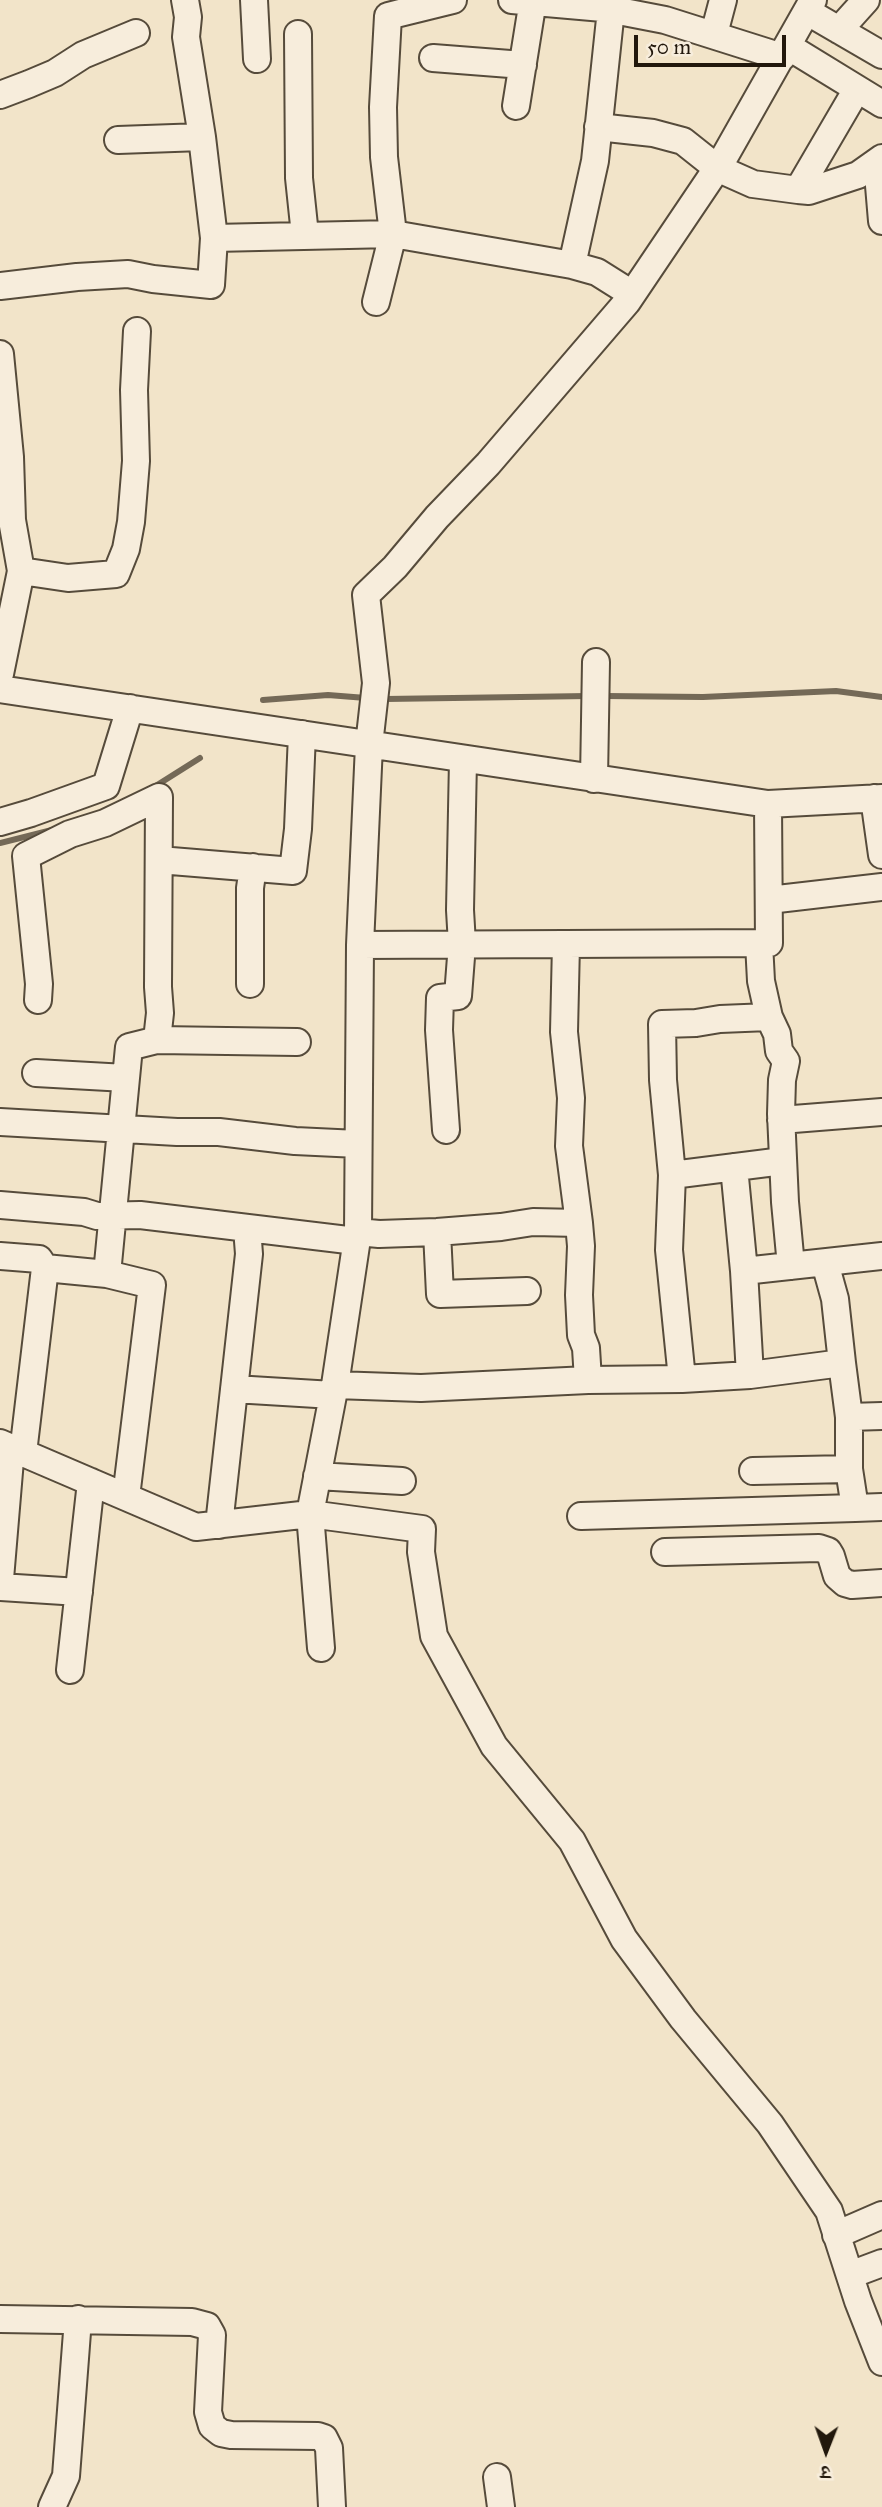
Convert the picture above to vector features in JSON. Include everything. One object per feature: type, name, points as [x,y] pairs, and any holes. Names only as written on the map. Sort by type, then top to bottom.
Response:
[{"type":"street","points":[[0,286],[128,274],[211,285],[214,238],[186,37],[188,17],[185,0]]},
{"type":"street","points":[[254,0],[257,59]]},
{"type":"street","points":[[376,302],[393,234],[384,158],[383,107],[388,16],[409,5],[453,0]]},
{"type":"street","points":[[714,34],[723,0]]},
{"type":"street","points":[[839,30],[866,0]]},
{"type":"street","points":[[516,106],[523,65],[526,1],[612,5],[785,52],[882,104]]},
{"type":"street","points":[[572,265],[596,161],[612,5]]},
{"type":"street","points":[[321,1648],[310,1514],[334,1390],[357,1237],[360,945],[369,745],[376,683],[366,594],[396,567],[437,517],[488,464],[632,294],[718,168],[811,6],[839,30],[882,55]]},
{"type":"street","points":[[0,95],[38,80],[83,55],[136,33]]},
{"type":"street","points":[[298,34],[299,178],[305,235]]},
{"type":"street","points":[[433,58],[523,65]]},
{"type":"street","points":[[798,190],[857,89]]},
{"type":"street","points":[[598,127],[653,133],[683,141],[718,168],[752,184],[798,190],[809,191],[858,175],[880,160]]},
{"type":"street","points":[[118,140],[202,137]]},
{"type":"street","points":[[880,160],[882,221]]},
{"type":"street","points":[[214,238],[393,234],[572,265],[597,272],[632,294]]},
{"type":"street","points":[[21,571],[68,578],[116,574],[127,549],[131,522],[136,461],[134,390],[137,331]]},
{"type":"street","points":[[0,354],[10,457],[12,520],[21,571],[0,674]]},
{"type":"street","points":[[594,779],[596,662]]},
{"type":"street","points":[[0,689],[768,804],[878,798],[882,855]]},
{"type":"street","points":[[0,822],[106,786],[130,708]]},
{"type":"street","points":[[159,860],[293,871],[298,829],[302,734]]},
{"type":"street","points":[[446,1130],[439,1030],[440,998],[458,996],[463,760]]},
{"type":"street","points":[[38,1000],[39,984],[26,856],[70,834],[105,822],[159,797],[160,1013],[157,1041]]},
{"type":"street","points":[[360,945],[769,943],[768,804]]},
{"type":"street","points":[[250,984],[250,888],[253,867]]},
{"type":"street","points":[[769,900],[882,887]]},
{"type":"street","points":[[759,943],[761,981],[769,1017],[777,1034],[779,1051],[786,1061],[782,1080],[781,1120],[791,1265]]},
{"type":"street","points":[[566,944],[564,1032],[571,1098],[569,1146],[579,1223],[581,1335],[586,1348],[588,1380]]},
{"type":"street","points":[[682,1378],[670,1250],[672,1175],[663,1080],[662,1024],[695,1023],[720,1018],[769,1017]]},
{"type":"street","points":[[107,1274],[129,1047],[157,1041],[297,1042]]},
{"type":"street","points":[[36,1073],[126,1079]]},
{"type":"street","points":[[781,1120],[882,1112]]},
{"type":"street","points":[[0,1122],[219,1132],[358,1144]]},
{"type":"street","points":[[672,1175],[783,1161]]},
{"type":"street","points":[[734,1167],[750,1375]]},
{"type":"street","points":[[0,1205],[113,1216],[140,1214],[247,1228],[357,1237],[500,1227],[533,1222],[579,1223]]},
{"type":"street","points":[[219,1525],[249,1254],[247,1228]]},
{"type":"street","points":[[437,1232],[440,1294],[527,1291]]},
{"type":"street","points":[[0,1256],[39,1259],[46,1268],[107,1274],[152,1285],[126,1497]]},
{"type":"street","points":[[744,1271],[882,1256]]},
{"type":"street","points":[[825,1263],[835,1299],[849,1417],[849,1469],[855,1508]]},
{"type":"street","points":[[0,1579],[11,1448],[46,1268]]},
{"type":"street","points":[[234,1389],[421,1388],[682,1378],[750,1375],[842,1363]]},
{"type":"street","points":[[849,1417],[882,1416]]},
{"type":"street","points":[[11,1448],[196,1527],[310,1514],[422,1530],[421,1552],[434,1636],[494,1746],[572,1841],[624,1939],[683,2020],[770,2124],[829,2211],[850,2275],[879,2348]]},
{"type":"street","points":[[753,1471],[849,1469]]},
{"type":"street","points":[[317,1476],[402,1481]]},
{"type":"street","points":[[70,1670],[91,1482]]},
{"type":"street","points":[[581,1516],[882,1507]]},
{"type":"street","points":[[665,1552],[819,1548],[828,1551],[837,1576],[845,1583],[882,1583]]},
{"type":"street","points":[[0,1587],[79,1592]]},
{"type":"street","points":[[836,2235],[882,2215]]},
{"type":"street","points":[[850,2275],[882,2263]]},
{"type":"street","points":[[0,2319],[192,2322],[207,2326],[212,2335],[208,2412],[212,2426],[221,2433],[231,2435],[318,2435],[324,2438],[329,2448],[332,2507]]},
{"type":"street","points":[[52,2507],[66,2476],[78,2319]]},
{"type":"street","points":[[497,2477],[501,2507]]},
{"type":"waterway","points":[[606,696],[703,697],[836,691],[882,697]]},
{"type":"waterway","points":[[263,700],[328,695],[366,698]]},
{"type":"waterway","points":[[386,699],[588,696]]},
{"type":"waterway","points":[[154,787],[200,758]]},
{"type":"waterway","points":[[0,843],[52,830]]}]
